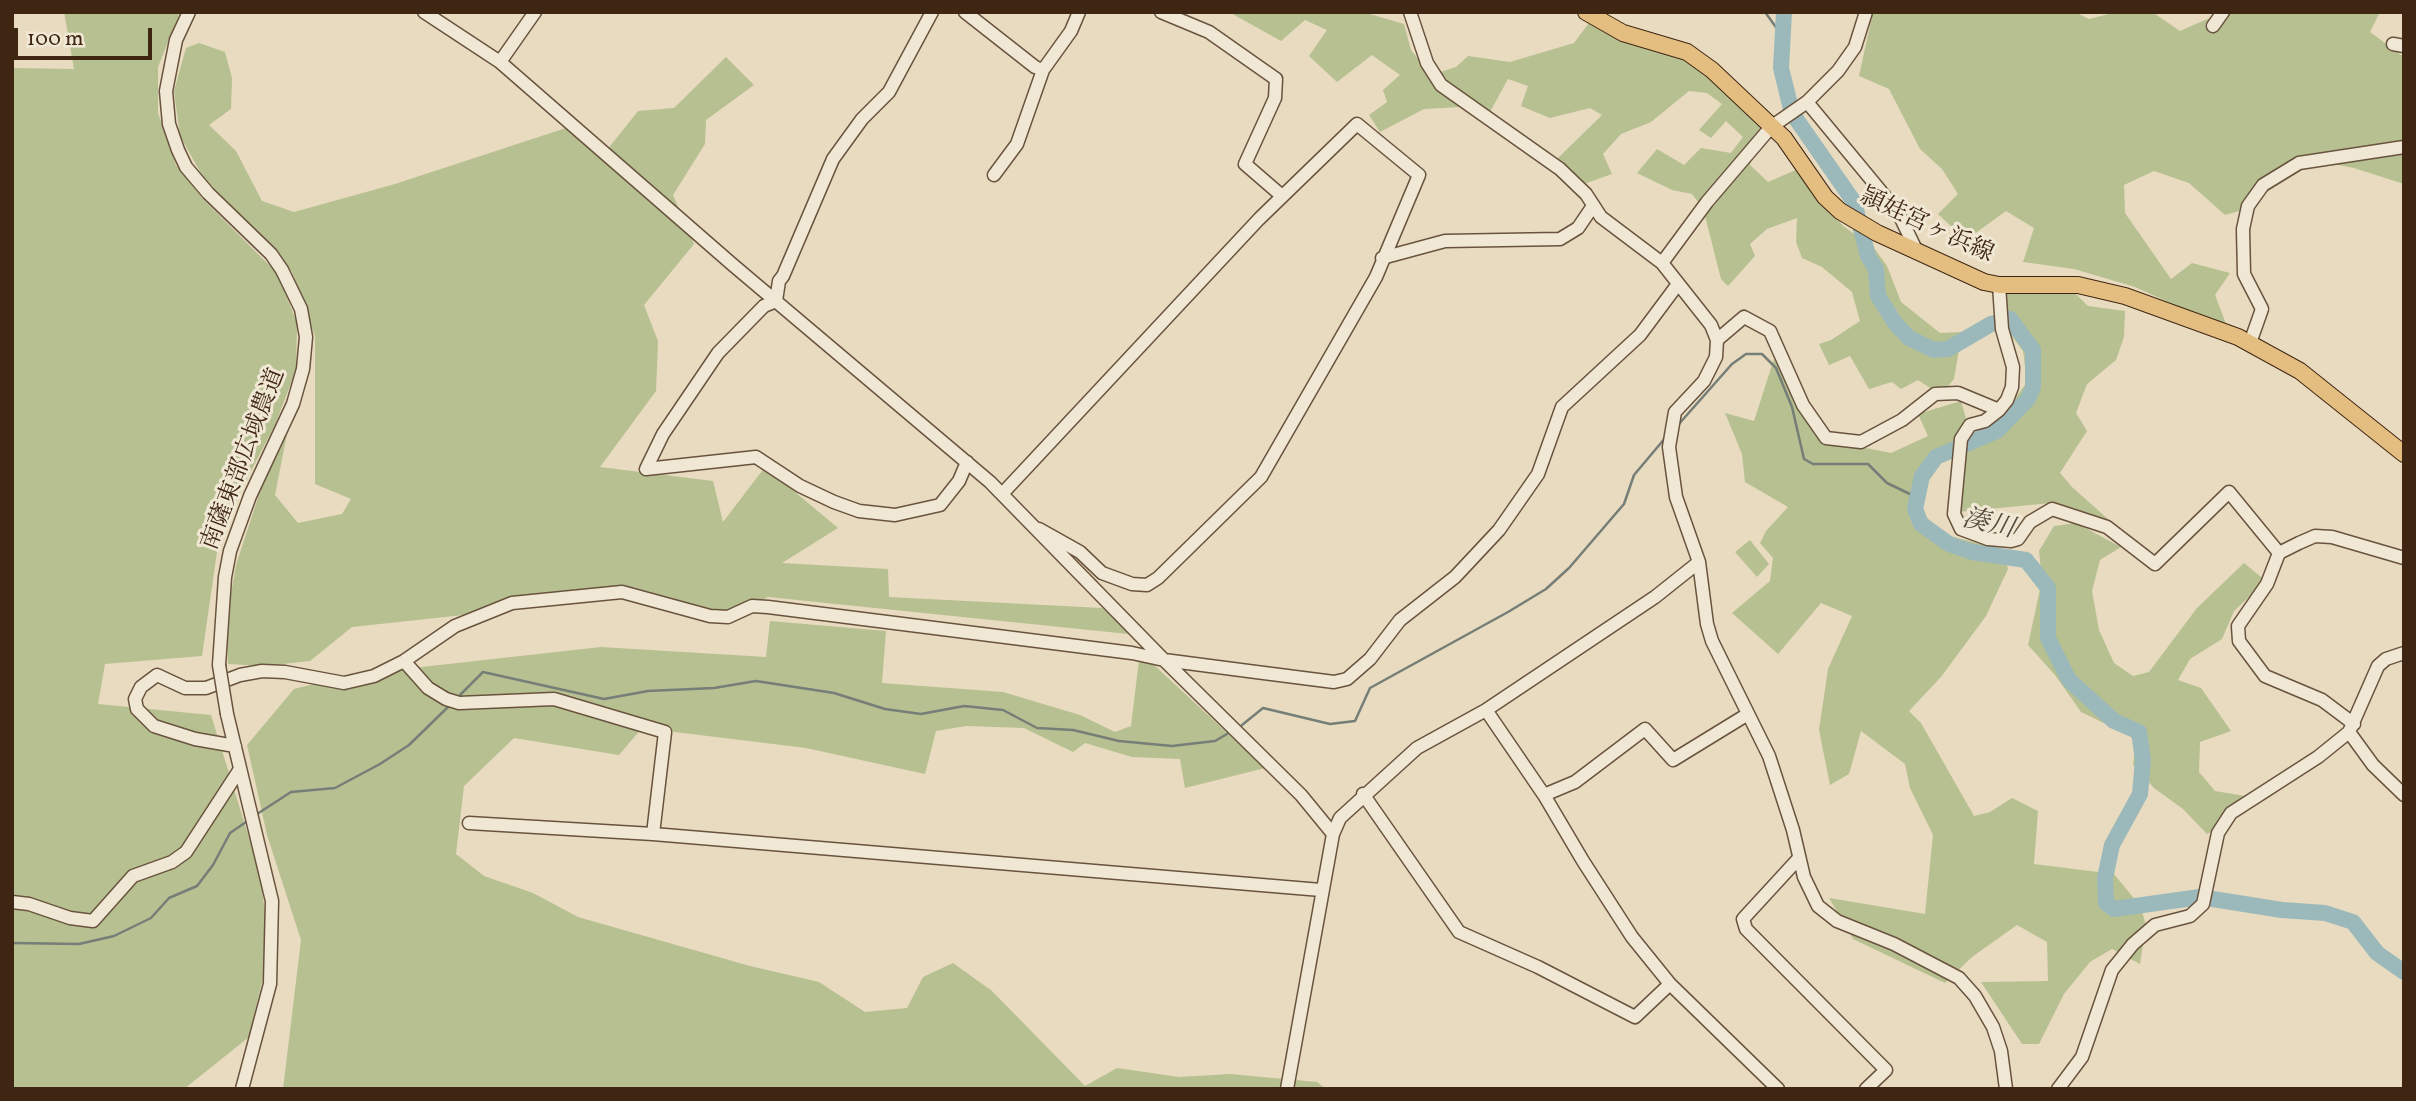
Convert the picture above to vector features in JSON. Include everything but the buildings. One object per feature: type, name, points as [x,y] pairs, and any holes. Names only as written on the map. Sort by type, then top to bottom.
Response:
[{"type":"main road","name":"頴娃宮ヶ浜線","points":[[1586,12],[1623,33],[1687,52],[1712,70],[1791,147],[1825,197],[1840,211],[1877,233],[1957,272],[1999,285],[2078,285],[2125,296],[2250,343],[2300,371],[2404,454]]},
{"type":"street","name":"南薩東部広域農道","points":[[188,12],[176,40],[166,91],[169,124],[178,150],[186,167],[208,193],[264,247],[282,270],[301,309],[306,337],[303,369],[293,404],[250,496],[230,551],[225,577],[219,664],[234,746],[272,901],[272,944],[263,1017],[242,1089]]},
{"type":"street","points":[[424,12],[500,62],[776,302],[967,462],[1301,795],[1333,834]]},
{"type":"street","points":[[500,62],[535,12]]},
{"type":"street","points":[[776,302],[779,281],[833,159],[862,119],[890,92],[932,12]]},
{"type":"street","points":[[965,12],[1035,67],[1043,70]]},
{"type":"street","points":[[994,175],[1017,144],[1043,70],[1071,31],[1079,12]]},
{"type":"street","points":[[1161,12],[1209,32],[1276,79],[1275,98],[1245,164],[1282,196]]},
{"type":"street","points":[[1410,12],[1427,63],[1441,85],[1560,169],[1601,217],[1662,263],[1711,325],[1717,340],[1716,357],[1711,369],[1675,412],[1670,441],[1676,497],[1699,562],[1707,625],[1769,757],[1804,877],[1818,906],[1837,920],[1894,944],[1958,978],[1975,996],[1993,1027],[2001,1051],[2006,1089]]},
{"type":"street","points":[[1662,263],[1707,202],[1771,127],[1803,104],[1838,71],[1856,47],[1866,12]]},
{"type":"street","points":[[2213,26],[2223,12]]},
{"type":"street","points":[[1803,104],[1893,205],[1917,252]]},
{"type":"street","points":[[1002,494],[1282,196],[1357,124],[1419,175],[1376,277],[1261,477],[1158,578],[1147,585],[1132,584],[1102,573],[1080,552],[1045,530],[1035,528]]},
{"type":"street","points":[[2250,343],[2262,309],[2244,274],[2243,229],[2248,206],[2263,186],[2299,163],[2404,147]]},
{"type":"street","points":[[1382,258],[1444,242],[1560,239],[1578,228],[1594,206]]},
{"type":"street","points":[[234,746],[195,739],[154,726],[137,709],[135,699],[141,687],[157,676],[185,688],[206,688],[240,675],[262,671],[285,672],[344,683],[374,676],[404,661],[455,626],[512,603],[622,592],[710,616],[728,617],[752,606],[768,607],[1132,653],[1164,660],[1334,682],[1357,673],[1400,620],[1455,577],[1499,530],[1538,474],[1562,407],[1640,335],[1678,284]]},
{"type":"street","points":[[1999,285],[2000,315],[2010,349],[2012,377],[2007,400],[1999,410],[1985,421],[1970,425],[1961,439],[1956,524],[1969,534],[1988,539],[2018,539],[2030,522],[2052,509],[2106,527],[2155,564],[2229,492],[2279,553]]},
{"type":"street","points":[[776,302],[764,306],[718,353],[663,434],[646,470],[756,457],[800,486],[834,502],[859,511],[895,515],[920,512],[940,505],[959,481],[967,462]]},
{"type":"street","points":[[1717,340],[1744,317],[1770,331],[1803,405],[1826,438],[1861,442],[1902,420],[1935,394],[1958,393],[1999,410]]},
{"type":"street","points":[[2404,558],[2332,537],[2315,537],[2279,553],[2267,584],[2241,620],[2239,641],[2265,676],[2322,700],[2352,728],[2373,765],[2404,795]]},
{"type":"street","points":[[1287,1089],[1321,890],[1333,834],[1340,818],[1363,794],[1417,748],[1486,710],[1655,597],[1699,562]]},
{"type":"street","points":[[2058,1089],[2082,1057],[2112,970],[2133,944],[2155,925],[2190,916],[2203,904],[2218,833],[2231,813],[2318,757],[2352,728],[2378,666],[2386,659],[2404,653]]},
{"type":"street","points":[[404,661],[428,688],[459,703],[554,699],[665,732],[653,834]]},
{"type":"street","points":[[1486,710],[1544,794],[1632,937],[1670,985],[1779,1089]]},
{"type":"street","points":[[1544,794],[1575,782],[1645,729],[1673,760],[1748,714]]},
{"type":"street","points":[[12,902],[29,904],[70,918],[93,920],[133,876],[172,862],[186,852],[240,769]]},
{"type":"street","points":[[1363,794],[1459,932],[1538,967],[1635,1017],[1670,985]]},
{"type":"street","points":[[469,823],[653,834],[1321,890]]},
{"type":"street","points":[[1799,858],[1743,919],[1746,929],[1886,1069],[1866,1089]]},
{"type":"green space","points":[[64,12],[180,12],[158,67],[158,113],[176,165],[202,198],[278,274],[297,323],[296,370],[275,425],[241,490],[217,552],[202,656],[105,664],[98,704],[211,715],[259,870],[266,918],[265,969],[249,1037],[184,1089],[12,1089],[12,68],[74,69]]},
{"type":"green space","points":[[1229,12],[1363,12],[1404,24],[1411,50],[1431,75],[1456,67],[1468,56],[1510,62],[1574,43],[1589,23],[1617,38],[1686,57],[1764,127],[1750,165],[1768,182],[1798,169],[1843,226],[1874,248],[1887,266],[1901,302],[1940,333],[1962,332],[1954,379],[1941,395],[1918,380],[1901,389],[1892,382],[1869,389],[1850,356],[1829,365],[1819,344],[1831,340],[1860,321],[1852,292],[1822,267],[1802,258],[1796,242],[1797,218],[1767,229],[1750,244],[1755,256],[1728,286],[1721,279],[1703,208],[1692,194],[1672,190],[1637,173],[1657,149],[1684,165],[1701,148],[1731,153],[1743,137],[1726,121],[1711,138],[1699,130],[1722,104],[1707,93],[1689,91],[1651,122],[1621,134],[1603,154],[1612,174],[1584,184],[1558,158],[1602,115],[1590,108],[1550,118],[1521,106],[1528,86],[1508,79],[1490,112],[1460,107],[1424,109],[1380,132],[1369,115],[1387,102],[1383,90],[1400,75],[1372,55],[1337,82],[1309,56],[1327,30],[1305,20],[1281,41]]},
{"type":"green space","points":[[1873,12],[2075,12],[2089,19],[2117,12],[2152,12],[2180,31],[2223,12],[2380,12],[2370,32],[2404,57],[2404,184],[2354,168],[2317,161],[2262,195],[2246,209],[2225,215],[2189,183],[2154,171],[2124,185],[2125,213],[2171,279],[2192,263],[2230,273],[2215,295],[2228,329],[2135,287],[2074,269],[2023,262],[2034,228],[2006,211],[1966,240],[1938,214],[1958,194],[1942,169],[1920,149],[1889,89],[1859,76]]},
{"type":"green space","points":[[199,43],[225,52],[232,78],[231,109],[209,125],[236,151],[262,201],[294,212],[395,184],[566,128],[607,150],[638,111],[674,108],[726,57],[754,85],[706,120],[705,144],[673,195],[694,244],[644,305],[658,341],[656,391],[600,467],[713,481],[723,522],[765,467],[838,528],[782,563],[888,569],[889,597],[1102,608],[1138,635],[768,597],[736,613],[689,606],[622,587],[482,613],[352,627],[310,661],[264,666],[228,664],[226,622],[236,565],[263,482],[287,434],[275,495],[298,523],[342,514],[351,499],[315,484],[315,336],[292,272],[274,248],[203,177],[180,136],[174,91],[186,48]]},
{"type":"green space","points":[[2074,292],[2088,306],[2125,311],[2124,337],[2116,360],[2087,384],[2076,413],[2087,431],[2060,473],[2118,528],[2051,503],[1958,512],[1961,466],[1972,440],[2004,414],[2027,382],[2023,351],[2003,324],[1995,294]]},
{"type":"green space","points":[[1774,359],[1818,431],[1861,447],[1891,453],[1928,436],[1918,414],[1961,401],[1968,425],[1930,479],[1916,508],[1946,535],[2004,550],[2008,569],[1986,616],[1941,677],[1909,711],[1921,723],[1974,816],[1990,812],[2012,798],[2038,811],[2034,864],[2114,874],[2141,907],[2146,926],[2140,964],[2112,949],[2090,962],[2064,994],[2039,1044],[2022,1044],[1981,982],[2048,981],[2047,942],[2017,925],[1972,957],[1945,983],[1853,939],[1829,898],[1925,914],[1933,835],[1910,788],[1905,764],[1861,731],[1849,774],[1830,785],[1819,730],[1828,669],[1852,616],[1821,603],[1778,654],[1732,613],[1770,581],[1773,558],[1760,543],[1766,531],[1788,507],[1745,482],[1742,454],[1725,413],[1754,421]]},
{"type":"green space","points":[[2076,523],[2121,547],[2100,560],[2092,591],[2099,630],[2114,663],[2133,676],[2149,672],[2197,608],[2244,563],[2266,581],[2234,611],[2222,639],[2190,659],[2178,680],[2201,688],[2231,731],[2200,742],[2199,772],[2215,791],[2257,798],[2232,821],[2207,834],[2183,809],[2154,788],[2133,765],[2137,739],[2081,712],[2055,675],[2028,645],[2042,580],[2039,551],[2054,526]]},
{"type":"green space","points":[[1750,540],[1769,564],[1757,577],[1735,552]]},
{"type":"green space","points":[[770,621],[886,631],[882,683],[1003,692],[1080,715],[1115,732],[1131,726],[1140,652],[1265,768],[1185,788],[1180,759],[1132,757],[1085,743],[1073,752],[1024,728],[966,726],[936,731],[925,774],[806,748],[642,728],[619,755],[514,738],[464,786],[456,854],[484,876],[533,893],[578,917],[750,966],[819,982],[865,1012],[907,1008],[923,977],[953,963],[992,991],[1085,1086],[1117,1068],[1179,1077],[1230,1074],[1317,1082],[1326,1089],[283,1089],[301,940],[267,835],[247,745],[294,689],[350,675],[601,647],[766,657]]},
{"type":"waterway","points":[[1765,12],[1783,37]]},
{"type":"waterway","name":"湊川","points":[[1784,12],[1781,68],[1792,113],[1854,202],[1868,256],[1876,269],[1878,296],[1895,323],[1909,338],[1934,350],[1948,349],[1991,324],[2010,319],[2033,350],[2033,387],[2028,399],[1997,431],[1936,457],[1922,476],[1915,509],[1921,524],[1949,544],[1972,552],[2026,560],[2048,588],[2048,638],[2069,680],[2114,721],[2139,732],[2143,760],[2140,794],[2112,845],[2105,878],[2106,903],[2114,909],[2200,897],[2282,910],[2325,913],[2353,922],[2377,953],[2404,972]]},
{"type":"waterway","points":[[1678,425],[1732,364],[1746,354],[1762,354],[1776,368],[1792,407],[1804,459],[1813,464],[1868,464],[1887,483],[1916,497]]},
{"type":"waterway","points":[[1242,725],[1263,708],[1330,724],[1355,721],[1370,688],[1508,612],[1546,589],[1569,568],[1624,504],[1634,475],[1666,437]]},
{"type":"waterway","points":[[460,695],[483,672],[604,699],[648,691],[714,688],[756,681],[834,693],[885,709],[921,714],[964,706],[1003,710],[1037,728],[1073,730],[1119,741],[1172,746],[1215,741],[1227,734]]},
{"type":"waterway","points":[[254,816],[291,792],[335,788],[380,764],[409,745],[449,706]]},
{"type":"waterway","points":[[12,943],[79,944],[114,936],[151,918],[169,898],[197,886],[213,865],[230,833],[249,820]]}]
